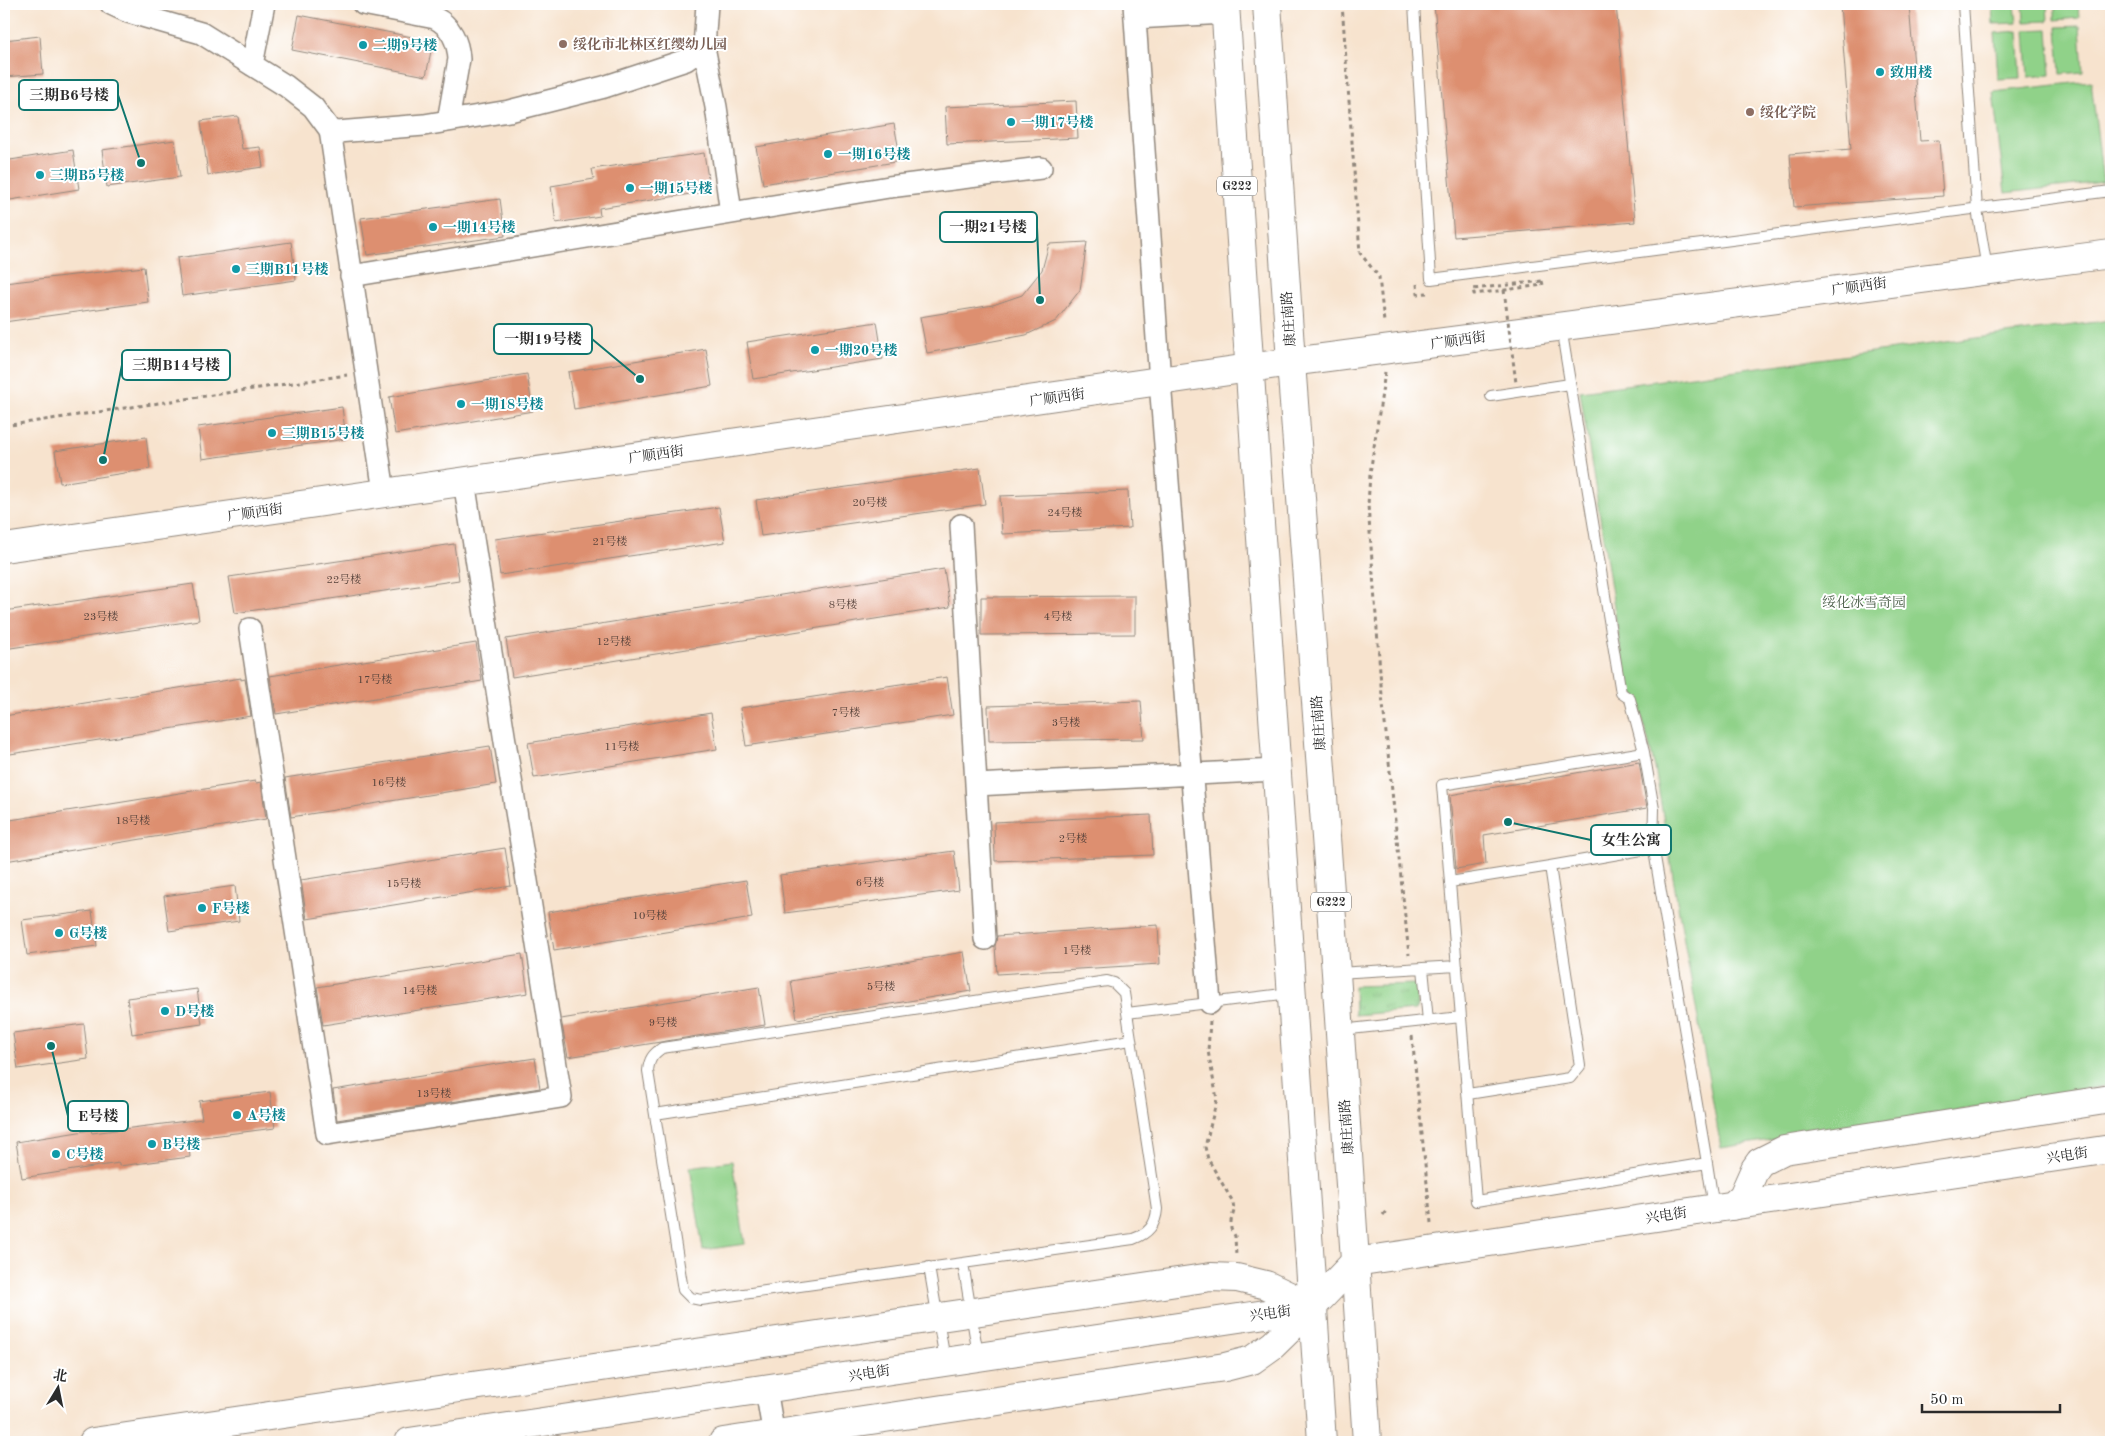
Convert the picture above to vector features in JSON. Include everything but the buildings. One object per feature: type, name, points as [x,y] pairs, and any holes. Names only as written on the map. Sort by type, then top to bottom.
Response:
[{"type":"main road","name":"康庄南路","points":[[1267,4],[1340,1030],[1367,1442]]},
{"type":"main road","name":"G222","points":[[1225,8],[1322,1442]]},
{"type":"main road","name":"广顺西街","points":[[4,548],[1291,362],[2111,254]]},
{"type":"main road","points":[[1723,1207],[1744,1196],[1755,1169],[1760,1162],[1784,1150],[2111,1099]]},
{"type":"main road","name":"兴电街","points":[[1355,1262],[2111,1148]]},
{"type":"main road","points":[[723,1442],[774,1438],[1225,1367],[1252,1360],[1273,1346],[1355,1262]]},
{"type":"main road","points":[[94,1442],[1211,1277],[1237,1278],[1266,1286],[1312,1307]]},
{"type":"main road","name":"兴电街","points":[[410,1442],[1312,1307]]},
{"type":"street","points":[[111,4],[128,12],[201,33],[286,86],[313,107],[330,130],[384,492]]},
{"type":"street","points":[[252,65],[264,4]]},
{"type":"street","points":[[363,4],[435,18],[443,22],[458,48],[459,58],[448,121]]},
{"type":"street","points":[[707,4],[704,47],[716,107],[731,213]]},
{"type":"street","points":[[1210,1003],[1160,382],[1135,11],[1225,8]]},
{"type":"street","points":[[330,130],[337,132],[448,121],[509,111],[604,87],[686,60],[704,47]]},
{"type":"street","points":[[351,276],[889,187],[1041,168]]},
{"type":"street","points":[[250,629],[327,1134],[561,1097],[464,481]]},
{"type":"street","points":[[961,525],[985,939]]},
{"type":"street","points":[[976,785],[1276,770]]},
{"type":"street","points":[[766,1389],[774,1438]]},
{"type":"lane","points":[[1414,4],[1431,279],[2111,191]]},
{"type":"lane","points":[[1963,4],[1977,209],[1987,270]]},
{"type":"lane","points":[[1561,326],[1621,693],[1630,699],[1644,752],[1654,809],[1653,848],[1707,1163],[1723,1207]]},
{"type":"lane","points":[[1491,396],[1570,384]]},
{"type":"lane","points":[[1644,752],[1442,785],[1476,1201],[1707,1163]]},
{"type":"lane","points":[[1450,882],[1653,848]]},
{"type":"lane","points":[[1468,1094],[1570,1078],[1580,1066],[1550,866]]},
{"type":"lane","points":[[1336,973],[1457,966]]},
{"type":"lane","points":[[1423,968],[1428,1021]]},
{"type":"lane","points":[[1107,981],[1114,983],[1124,993],[1131,1040],[1157,1209],[1154,1223],[1142,1236],[1133,1239],[701,1300],[691,1298],[683,1290],[648,1070],[649,1061],[654,1053],[662,1048],[1107,981]]},
{"type":"lane","points":[[1127,1013],[1291,993]]},
{"type":"lane","points":[[1340,1030],[1461,1017]]},
{"type":"lane","points":[[655,1114],[1131,1040]]},
{"type":"lane","points":[[963,1263],[978,1357]]},
{"type":"lane","points":[[929,1268],[945,1362]]},
{"type":"path","points":[[1342,4],[1360,253],[1379,277],[1384,322]]},
{"type":"path","points":[[1417,274],[1418,294],[1428,292]]},
{"type":"path","points":[[1468,287],[1546,277]]},
{"type":"path","points":[[1542,281],[1543,285],[1504,290],[1474,294],[1473,289],[1542,281]]},
{"type":"path","points":[[1504,290],[1516,383]]},
{"type":"path","points":[[1385,371],[1370,474],[1368,505],[1382,685],[1410,969]]},
{"type":"path","points":[[4,426],[366,372]]},
{"type":"path","points":[[1210,1003],[1208,1052],[1217,1099],[1205,1147],[1208,1159],[1233,1202],[1234,1211],[1231,1228],[1235,1236],[1235,1258]]},
{"type":"path","points":[[1411,1023],[1430,1223]]},
{"type":"path","points":[[1383,1215],[1386,1211]]},
{"type":"green space","points":[[1992,4],[2015,4],[2017,23],[1993,24]]},
{"type":"green space","points":[[2023,4],[2047,4],[2048,21],[2024,22]]},
{"type":"green space","points":[[2055,4],[2078,4],[2079,18],[2055,20]]},
{"type":"green space","points":[[2080,26],[2083,72],[2060,74],[2057,27]]},
{"type":"green space","points":[[2048,29],[2051,75],[2028,77],[2025,30]]},
{"type":"green space","points":[[2018,31],[2021,78],[1998,79],[1995,33]]},
{"type":"green space","points":[[2091,81],[2103,182],[2005,193],[1993,92]]},
{"type":"green space","name":"绥化冰雪奇园","points":[[2111,320],[2111,1085],[1721,1148],[1655,768],[1637,696],[1627,689],[1580,391]]},
{"type":"green space","points":[[1416,984],[1418,1006],[1416,1010],[1355,1015],[1354,986]]},
{"type":"green space","points":[[732,1161],[745,1244],[703,1250],[690,1167]]},
{"type":"place","name":"绥化市北林区红缨幼儿园","points":[[563,44]]},
{"type":"place","name":"二期9号楼","points":[[363,45]]},
{"type":"place","name":"致用楼","points":[[1880,72]]},
{"type":"place","name":"绥化学院","points":[[1750,112]]},
{"type":"place","name":"一期17号楼","points":[[1011,122]]},
{"type":"place","name":"一期16号楼","points":[[828,154]]},
{"type":"place","name":"三期B6号楼","points":[[141,163]]},
{"type":"place","name":"三期B5号楼","points":[[40,175]]},
{"type":"place","name":"一期15号楼","points":[[630,188]]},
{"type":"place","name":"一期14号楼","points":[[433,227]]},
{"type":"place","name":"三期B11号楼","points":[[236,269]]},
{"type":"place","name":"一期21号楼","points":[[1040,300]]},
{"type":"place","name":"一期20号楼","points":[[815,350]]},
{"type":"place","name":"一期19号楼","points":[[640,379]]},
{"type":"place","name":"一期18号楼","points":[[461,404]]},
{"type":"place","name":"三期B15号楼","points":[[272,433]]},
{"type":"place","name":"三期B14号楼","points":[[103,460]]},
{"type":"place","name":"女生公寓","points":[[1508,822]]},
{"type":"place","name":"F号楼","points":[[202,908]]},
{"type":"place","name":"G号楼","points":[[59,933]]},
{"type":"place","name":"D号楼","points":[[165,1011]]},
{"type":"place","name":"E号楼","points":[[51,1046]]},
{"type":"place","name":"A号楼","points":[[237,1115]]},
{"type":"place","name":"B号楼","points":[[152,1144]]},
{"type":"place","name":"C号楼","points":[[56,1154]]}]
